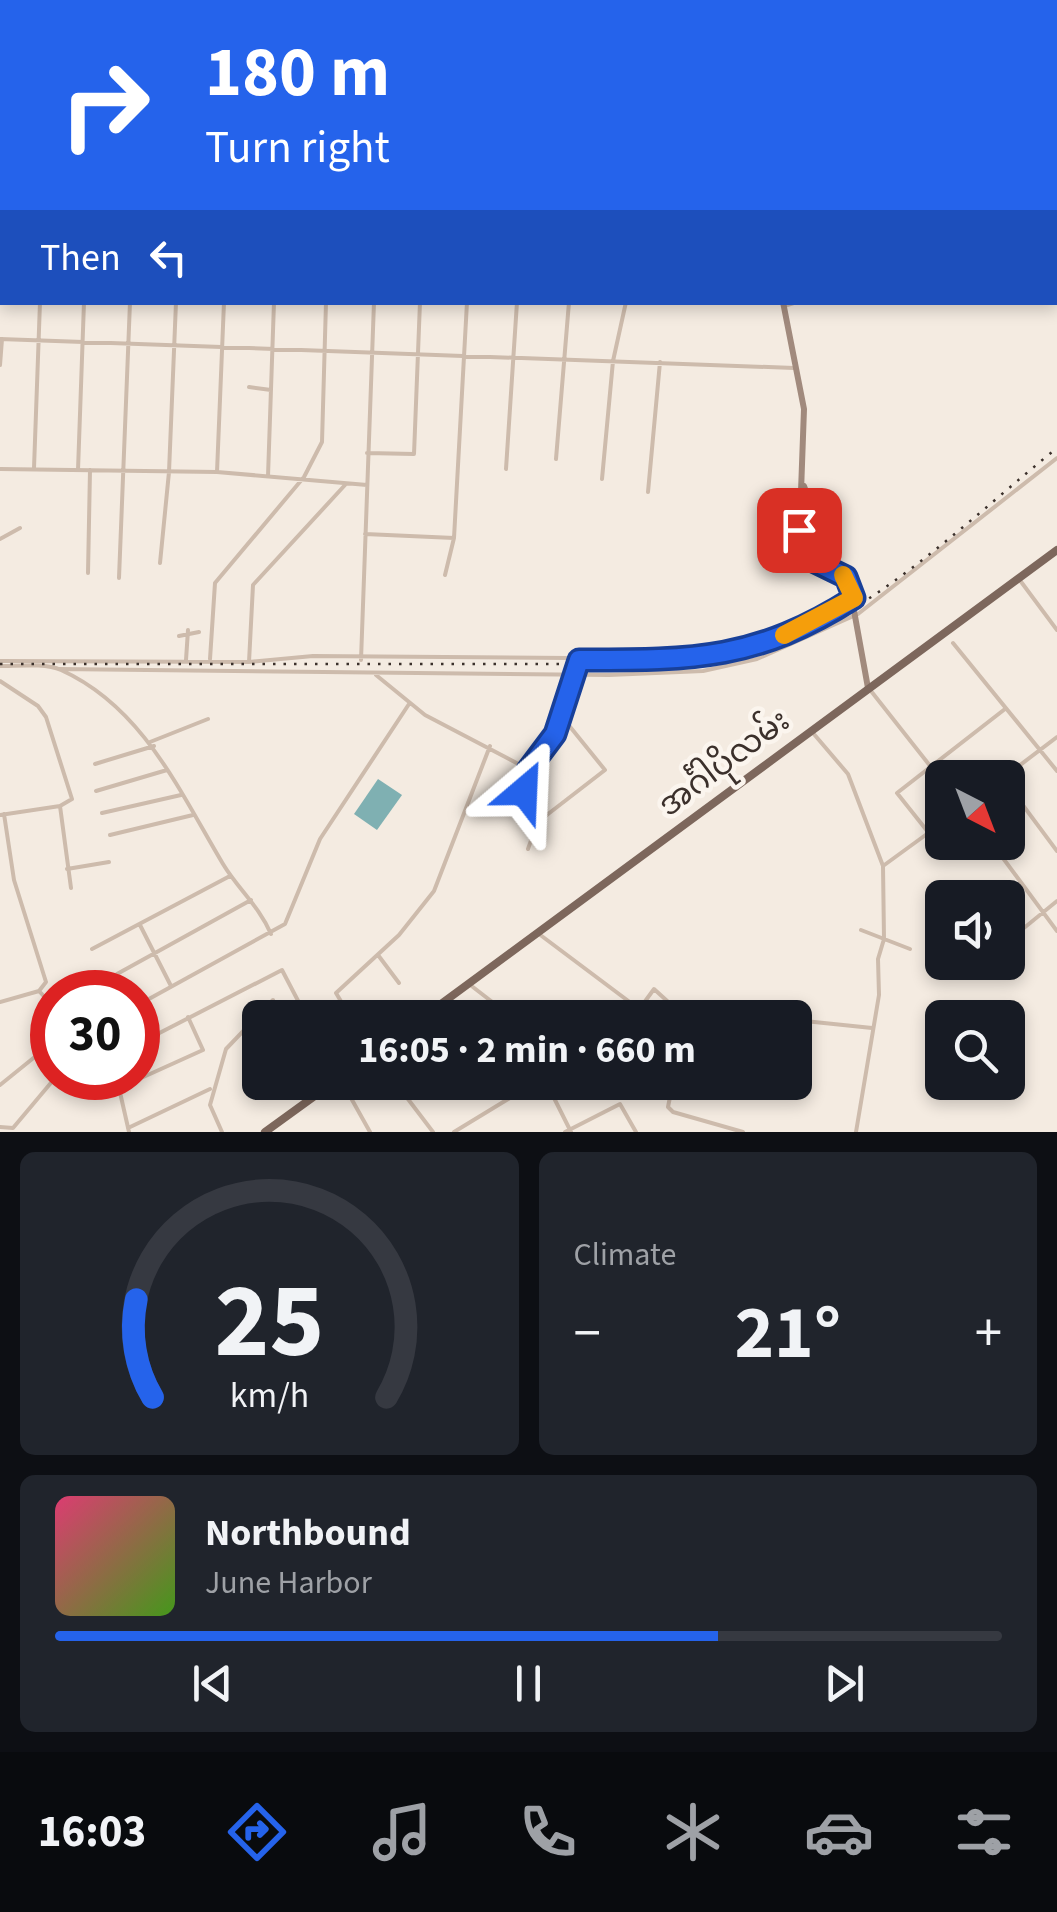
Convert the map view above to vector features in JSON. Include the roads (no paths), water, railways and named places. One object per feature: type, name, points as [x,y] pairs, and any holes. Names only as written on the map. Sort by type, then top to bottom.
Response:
[{"type":"main road","points":[[784,305],[804,423],[800,552],[846,577],[858,614],[868,688]]},
{"type":"main road","points":[[803,482],[834,570]]},
{"type":"main road","name":"အင်္ဂါပိုလမ်း","points":[[447,1000],[1056,552]]},
{"type":"main road","points":[[265,1132],[309,1100]]},
{"type":"street","points":[[34,468],[40,305]]},
{"type":"street","points":[[78,470],[84,305]]},
{"type":"street","points":[[119,578],[130,305]]},
{"type":"street","points":[[160,563],[169,472],[176,305]]},
{"type":"street","points":[[216,472],[224,305]]},
{"type":"street","points":[[268,476],[274,305]]},
{"type":"street","points":[[210,659],[215,583],[304,477],[322,442],[326,305]]},
{"type":"street","points":[[361,660],[374,305]]},
{"type":"street","points":[[368,454],[414,454],[420,305]]},
{"type":"street","points":[[445,575],[454,538],[467,305]]},
{"type":"street","points":[[506,469],[518,305]]},
{"type":"street","points":[[556,459],[569,305]]},
{"type":"street","points":[[602,479],[613,361],[625,305]]},
{"type":"street","points":[[0,364],[1,339],[39,339],[797,368]]},
{"type":"street","points":[[648,492],[660,362]]},
{"type":"street","points":[[249,387],[271,390]]},
{"type":"street","points":[[0,664],[59,669],[574,675],[703,670],[758,659],[858,614],[1057,458]]},
{"type":"street","points":[[0,469],[216,472],[367,485]]},
{"type":"street","points":[[88,573],[90,470]]},
{"type":"street","points":[[249,662],[253,585],[345,485]]},
{"type":"street","points":[[0,539],[20,528]]},
{"type":"street","points":[[366,534],[454,538]]},
{"type":"street","points":[[1019,579],[1057,630]]},
{"type":"street","points":[[0,664],[210,659],[249,662],[313,656],[361,660],[690,659],[749,650],[854,598]]},
{"type":"street","points":[[186,660],[188,630]]},
{"type":"street","points":[[180,636],[188,638],[199,632]]},
{"type":"street","points":[[952,643],[1057,771]]},
{"type":"street","points":[[555,734],[579,660]]},
{"type":"street","points":[[59,669],[124,713],[152,744],[230,876],[251,900],[271,934]]},
{"type":"street","points":[[374,673],[408,704],[528,770]]},
{"type":"street","points":[[0,681],[38,706],[46,717],[72,799],[60,806],[2,814],[14,880],[42,970]]},
{"type":"street","points":[[868,688],[926,760]]},
{"type":"street","points":[[160,992],[285,924],[335,812],[408,704]]},
{"type":"street","points":[[942,760],[1005,709]]},
{"type":"street","points":[[95,764],[208,719]]},
{"type":"street","points":[[528,849],[540,822],[606,770],[567,723],[528,770],[524,791],[538,804],[540,822]]},
{"type":"street","points":[[810,730],[848,774],[883,866],[880,995],[856,1132]]},
{"type":"street","points":[[1025,761],[1057,736]]},
{"type":"street","points":[[340,1000],[336,993],[378,955],[434,891],[490,746]]},
{"type":"street","points":[[96,791],[167,770]]},
{"type":"street","points":[[925,773],[897,793],[925,828]]},
{"type":"street","points":[[102,814],[181,795]]},
{"type":"street","points":[[60,806],[72,888]]},
{"type":"street","points":[[1025,807],[1057,851]]},
{"type":"street","points":[[110,835],[194,815]]},
{"type":"street","points":[[883,866],[925,834]]},
{"type":"street","points":[[1004,860],[1057,931]]},
{"type":"street","points":[[67,869],[109,862]]},
{"type":"street","points":[[92,950],[230,876]]},
{"type":"street","points":[[125,970],[251,900]]},
{"type":"street","points":[[1025,926],[1057,902]]},
{"type":"street","points":[[140,925],[171,986]]},
{"type":"street","points":[[862,930],[910,949]]},
{"type":"street","points":[[538,934],[626,1000]]},
{"type":"street","points":[[378,955],[399,983]]},
{"type":"street","points":[[160,1032],[282,970],[298,1000]]},
{"type":"street","points":[[469,984],[490,1000]]},
{"type":"street","points":[[647,1000],[654,989],[666,1000]]},
{"type":"street","points":[[0,1002],[30,993]]},
{"type":"street","points":[[160,1069],[203,1050],[188,1017]]},
{"type":"street","points":[[812,1022],[872,1028]]},
{"type":"street","points":[[222,1132],[210,1105],[212,1088],[226,1048],[242,1031]]},
{"type":"street","points":[[0,1085],[30,1061]]},
{"type":"street","points":[[122,1100],[128,1130],[212,1088]]},
{"type":"street","points":[[0,1127],[13,1128],[36,1100]]},
{"type":"street","points":[[352,1100],[370,1132]]},
{"type":"street","points":[[409,1100],[433,1132]]},
{"type":"street","points":[[454,1132],[506,1100]]},
{"type":"street","points":[[554,1100],[569,1131],[620,1104],[636,1132]]},
{"type":"street","points":[[669,1100],[668,1107],[673,1112],[744,1132]]},
{"type":"water","points":[[378,779],[402,795],[377,830],[354,814]]},
{"type":"railway","points":[[0,664],[630,664],[739,653],[812,631],[849,611],[923,560],[1057,448]]}]
